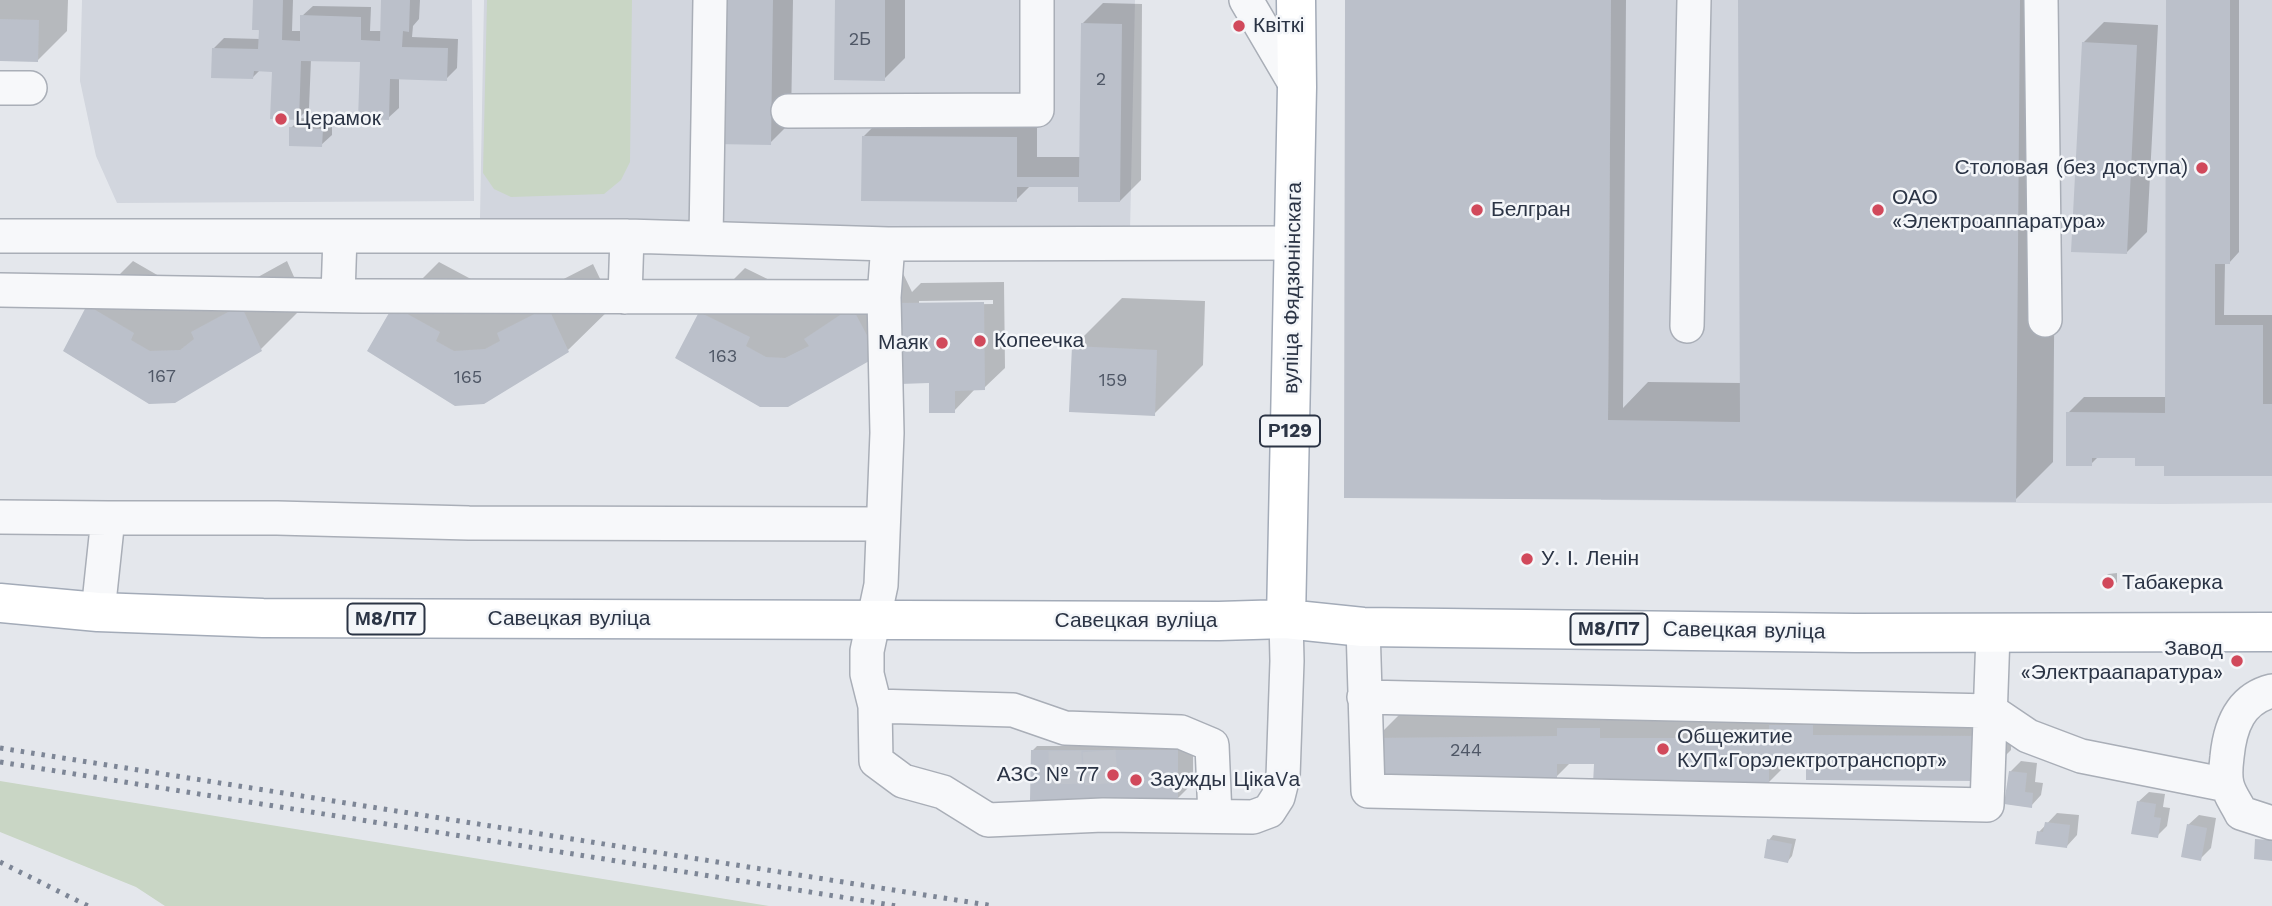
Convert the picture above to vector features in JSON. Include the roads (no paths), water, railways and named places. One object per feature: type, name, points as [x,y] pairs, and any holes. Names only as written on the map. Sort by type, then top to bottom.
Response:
[{"type":"main road","name":"вуліца Фядзюнінскага","points":[[1286,619],[1297,87],[1296,0]]},
{"type":"main road","name":"Савецкая вуліца","points":[[0,603],[97,612],[263,618],[1286,619],[1363,627],[1993,634],[2272,632]]},
{"type":"lane","points":[[706,238],[710,0]]},
{"type":"lane","points":[[788,111],[1037,110],[1037,0]]},
{"type":"lane","points":[[1246,0],[1297,87]]},
{"type":"lane","points":[[1687,326],[1693,0]]},
{"type":"lane","points":[[2041,0],[2045,320]]},
{"type":"lane","points":[[884,297],[338,295],[10,290],[11,236],[627,236],[888,244],[1293,243]]},
{"type":"lane","points":[[338,295],[340,236]]},
{"type":"lane","points":[[625,297],[627,236]]},
{"type":"lane","points":[[888,244],[884,297],[887,433],[881,585],[867,651],[867,674],[875,706],[876,761],[903,780],[943,792],[988,820],[1064,809],[1103,808],[1253,817],[1269,811],[1278,797],[1283,777],[1286,619]]},
{"type":"lane","points":[[0,517],[277,518],[483,523],[883,524]]},
{"type":"lane","points":[[97,612],[108,518]]},
{"type":"lane","points":[[1363,627],[1368,791],[1987,805],[1993,634]]},
{"type":"lane","points":[[2272,691],[2260,694],[2243,707],[2229,732],[2227,785],[2241,813],[2272,823]]},
{"type":"lane","points":[[1364,697],[1990,711],[2028,736],[2081,756],[2227,785]]},
{"type":"lane","points":[[875,706],[1013,710],[1065,739],[1101,740],[1181,732],[1212,745],[1215,816]]},
{"type":"tunnel","points":[[1065,751],[1066,801]]},
{"type":"tunnel","points":[[1099,751],[1103,801]]},
{"type":"railway","points":[[0,748],[994,906]]},
{"type":"railway","points":[[0,762],[897,906]]},
{"type":"railway","points":[[0,862],[88,906]]},
{"type":"place","name":"Квіткі","points":[[1239,26]]},
{"type":"place","name":"Церамок","points":[[281,119]]},
{"type":"place","name":"Столовая (без доступа)","points":[[2202,168]]},
{"type":"place","name":"Белгран","points":[[1477,210]]},
{"type":"place","name":"ОАО «Электроаппаратура»","points":[[1878,210]]},
{"type":"place","name":"Копеечка","points":[[980,341]]},
{"type":"place","name":"Маяк","points":[[942,343]]},
{"type":"place","name":"У. І. Ленін","points":[[1527,559]]},
{"type":"place","name":"Табакерка","points":[[2108,583]]},
{"type":"place","name":"Завод «Электраапаратура»","points":[[2237,661]]},
{"type":"place","name":"Общежитие КУП«Горэлектротранспорт»","points":[[1663,749]]},
{"type":"place","name":"АЗС № 77","points":[[1113,775]]},
{"type":"place","name":"Заужды ЦікаVа","points":[[1136,780]]}]
